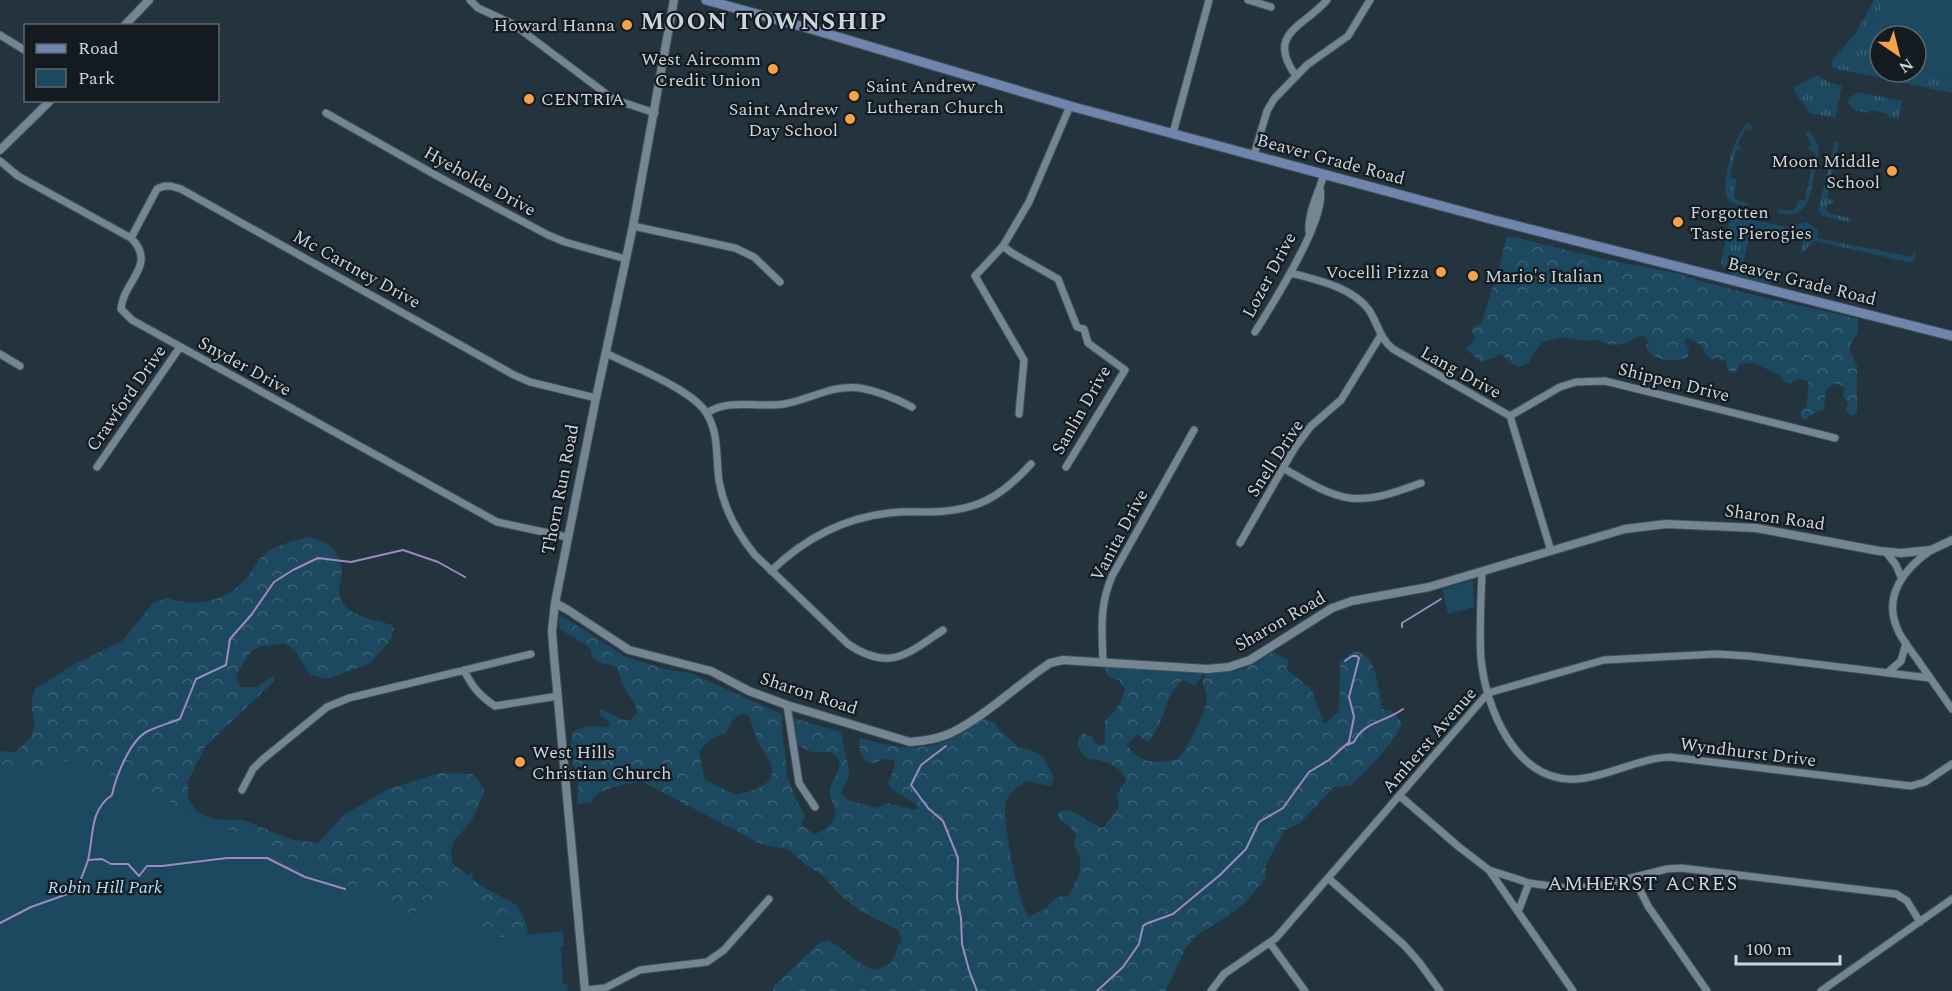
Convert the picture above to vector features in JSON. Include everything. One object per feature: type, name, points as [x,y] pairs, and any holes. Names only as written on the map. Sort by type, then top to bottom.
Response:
[{"type":"main road","name":"Beaver Grade Road","points":[[706,0],[1070,106],[1501,221],[1952,336]]},
{"type":"street","points":[[126,24],[149,0]]},
{"type":"street","points":[[470,0],[478,8],[513,24],[613,99],[655,113]]},
{"type":"street","name":"Thorn Run Road","points":[[585,991],[552,631],[567,537],[633,226],[674,0]]},
{"type":"street","points":[[1173,133],[1209,0]]},
{"type":"street","points":[[1248,0],[1271,7]]},
{"type":"street","points":[[1296,76],[1284,56],[1285,41],[1296,26],[1327,0]]},
{"type":"street","points":[[1254,155],[1269,106],[1274,99],[1296,76],[1351,34],[1370,0]]},
{"type":"street","points":[[0,35],[24,50]]},
{"type":"street","points":[[0,150],[49,102]]},
{"type":"street","points":[[1019,414],[1024,360],[975,276],[1003,246],[1029,202],[1070,106]]},
{"type":"street","name":"Hyeholde Drive","points":[[326,113],[548,235],[626,259]]},
{"type":"street","points":[[0,161],[18,176],[131,238]]},
{"type":"street","name":"Lozer Drive","points":[[1256,332],[1291,273],[1309,233],[1308,221],[1324,174]]},
{"type":"street","name":"Mc Cartney Drive","points":[[131,238],[157,189],[168,185],[181,189],[514,375],[596,398]]},
{"type":"street","points":[[633,226],[735,248],[754,257],[780,282]]},
{"type":"street","name":"Snyder Drive","points":[[131,238],[140,250],[142,260],[123,297],[121,309],[132,320],[497,522],[567,537]]},
{"type":"street","name":"Sanlin Drive","points":[[1003,246],[1058,279],[1077,327],[1084,330],[1088,343],[1125,370],[1066,467]]},
{"type":"street","name":"Lang Drive","points":[[1291,273],[1332,285],[1356,297],[1368,309],[1389,346],[1510,416],[1551,550]]},
{"type":"street","name":"Snell Drive","points":[[1240,543],[1306,431],[1336,405],[1346,393],[1381,335]]},
{"type":"street","name":"Crawford Drive","points":[[97,466],[180,347]]},
{"type":"street","points":[[606,353],[679,389],[707,413],[715,436],[721,491],[730,516],[743,541],[754,555],[843,639],[867,656],[881,659],[900,657],[914,651],[943,630]]},
{"type":"street","points":[[0,354],[20,366]]},
{"type":"street","name":"Shippen Drive","points":[[1510,416],[1560,387],[1576,382],[1605,381],[1835,438]]},
{"type":"street","points":[[707,413],[724,406],[783,404],[835,389],[851,388],[876,392],[912,407]]},
{"type":"street","name":"Vanita Drive","points":[[1103,662],[1102,608],[1105,591],[1194,430]]},
{"type":"street","points":[[771,570],[813,537],[858,520],[892,512],[958,510],[980,504],[1008,488],[1031,464]]},
{"type":"street","points":[[1283,468],[1328,493],[1353,499],[1384,496],[1422,483]]},
{"type":"street","name":"Sharon Road","points":[[555,603],[629,650],[711,672],[749,691],[787,705],[910,742],[949,734],[1050,663],[1063,660],[1207,669],[1229,668],[1262,654],[1332,608],[1352,601],[1429,587],[1625,529],[1666,524],[1756,528],[1886,552],[1909,553],[1931,550],[1952,540]]},
{"type":"street","points":[[1931,550],[1901,577],[1895,591],[1892,609],[1895,624],[1906,643],[1952,709]]},
{"type":"street","points":[[1886,552],[1898,568],[1901,577]]},
{"type":"street","name":"Wyndhurst Drive","points":[[1482,572],[1481,658],[1493,711],[1523,759],[1538,770],[1562,778],[1585,778],[1670,757],[1911,786],[1925,782],[1952,764]]},
{"type":"street","points":[[1887,673],[1901,661],[1906,643]]},
{"type":"street","points":[[242,790],[253,769],[327,707],[349,698],[531,654]]},
{"type":"street","name":"Amherst Avenue","points":[[1211,991],[1224,974],[1270,943],[1488,693],[1598,661],[1726,654],[1930,678]]},
{"type":"street","points":[[464,670],[472,688],[483,699],[495,706],[558,696]]},
{"type":"street","points":[[787,705],[799,783],[815,807]]},
{"type":"street","points":[[1400,796],[1459,847],[1490,870],[1529,884],[1555,888],[1604,886],[1676,868],[1891,893],[1907,901],[1920,922]]},
{"type":"street","points":[[1490,870],[1573,991]]},
{"type":"street","points":[[1328,878],[1404,945],[1440,991]]},
{"type":"street","points":[[1634,878],[1648,906],[1707,991]]},
{"type":"street","points":[[1518,912],[1529,884]]},
{"type":"street","points":[[585,991],[605,988],[640,970],[707,962],[727,946],[769,899]]},
{"type":"street","points":[[1821,991],[1952,899]]},
{"type":"street","points":[[1270,943],[1305,991]]},
{"type":"green space","points":[[1874,0],[1886,0],[1872,24],[1868,24],[1868,31],[1863,40],[1868,44],[1868,75],[1833,68],[1831,63],[1855,34]]},
{"type":"green space","points":[[1886,0],[1952,0],[1952,78],[1928,72],[1928,24],[1872,24]]},
{"type":"green space","points":[[1868,30],[1868,45],[1862,40]]},
{"type":"green space","points":[[1928,72],[1952,78],[1952,93],[1909,84],[1928,84]]},
{"type":"green space","points":[[1817,75],[1830,83],[1842,86],[1835,118],[1810,113],[1794,91],[1795,87]]},
{"type":"green space","points":[[1858,92],[1902,101],[1899,119],[1870,110],[1869,113],[1854,110],[1848,103],[1849,98]]},
{"type":"green space","points":[[1750,123],[1753,129],[1750,131],[1746,128],[1737,145],[1742,149],[1736,150],[1730,177],[1736,179],[1734,197],[1738,201],[1749,203],[1748,207],[1734,204],[1728,199],[1726,182],[1730,157],[1739,134]]},
{"type":"green space","points":[[1809,131],[1817,143],[1818,154],[1808,200],[1801,211],[1795,214],[1777,213],[1778,209],[1793,211],[1800,200],[1805,201],[1812,165],[1807,162],[1813,161],[1815,153],[1808,149],[1812,144],[1805,134]]},
{"type":"green space","points":[[1835,142],[1839,142],[1827,198],[1834,200],[1833,203],[1828,204],[1826,210],[1831,214],[1851,218],[1849,222],[1823,216],[1818,211]]},
{"type":"green space","points":[[1732,216],[1787,227],[1807,222],[1818,230],[1817,238],[1912,257],[1913,252],[1916,252],[1914,260],[1908,262],[1815,241],[1800,254],[1803,242],[1752,227],[1741,271],[1767,280],[1770,275],[1772,278],[1770,285],[1724,273],[1733,274],[1725,270],[1721,263]]},
{"type":"green space","points":[[1509,236],[1608,260],[1680,274],[1754,295],[1858,319],[1858,333],[1851,343],[1850,350],[1857,366],[1857,413],[1851,416],[1846,411],[1848,402],[1843,398],[1844,387],[1835,383],[1826,390],[1824,410],[1819,410],[1805,420],[1802,419],[1800,412],[1807,406],[1808,381],[1798,378],[1790,384],[1778,374],[1753,363],[1740,364],[1736,372],[1732,373],[1727,369],[1726,361],[1711,359],[1704,353],[1703,346],[1687,338],[1685,341],[1689,350],[1688,357],[1669,361],[1653,355],[1645,346],[1649,343],[1645,337],[1640,336],[1623,344],[1612,345],[1595,340],[1561,337],[1543,342],[1532,355],[1529,363],[1519,367],[1510,363],[1501,353],[1481,362],[1467,350],[1467,347],[1474,342],[1475,337],[1472,331],[1474,326],[1481,324],[1506,238]]},
{"type":"green space","points":[[309,537],[326,543],[338,557],[342,571],[340,600],[348,609],[360,615],[392,625],[394,630],[390,641],[369,664],[327,679],[310,675],[295,651],[286,644],[254,649],[236,676],[240,687],[257,687],[274,675],[274,681],[205,747],[188,781],[188,799],[198,812],[213,819],[243,820],[293,840],[318,843],[344,815],[386,790],[439,773],[473,774],[483,787],[484,793],[472,820],[453,842],[451,853],[453,864],[483,887],[517,905],[527,925],[528,937],[0,991],[0,751],[16,752],[30,738],[35,726],[31,704],[35,689],[75,664],[122,641],[153,603],[167,598],[188,602],[209,601],[228,594],[245,580],[265,554],[286,543]]},
{"type":"green space","points":[[1473,580],[1474,607],[1448,614],[1442,589]]},
{"type":"green space","points":[[562,616],[624,656],[664,669],[690,673],[782,714],[786,771],[795,798],[805,816],[801,824],[815,834],[827,827],[834,819],[835,809],[830,789],[840,763],[833,753],[811,751],[796,744],[790,717],[841,732],[849,777],[841,792],[848,800],[876,808],[888,803],[915,810],[918,809],[917,805],[891,789],[888,783],[895,766],[893,760],[883,759],[872,764],[868,762],[861,753],[860,738],[895,746],[924,746],[952,738],[983,719],[994,722],[998,729],[1019,747],[1043,757],[1054,778],[1051,786],[1026,781],[1010,794],[1005,805],[1012,863],[1020,897],[1029,917],[1045,909],[1057,897],[1069,896],[1080,870],[1080,859],[1074,845],[1076,835],[1057,817],[1059,812],[1070,811],[1103,828],[1119,807],[1116,795],[1126,781],[1124,775],[1110,764],[1086,758],[1077,745],[1083,733],[1092,737],[1095,743],[1101,745],[1105,741],[1105,721],[1118,707],[1125,689],[1119,680],[1109,677],[1105,670],[1106,667],[1203,672],[1195,685],[1182,680],[1171,695],[1158,728],[1148,742],[1137,734],[1127,745],[1144,760],[1157,762],[1178,759],[1200,721],[1206,704],[1207,694],[1203,678],[1207,673],[1239,670],[1273,652],[1289,661],[1286,669],[1312,690],[1324,724],[1339,709],[1340,662],[1352,652],[1360,653],[1372,664],[1378,682],[1382,709],[1392,711],[1402,723],[1387,747],[1350,786],[1334,787],[1300,823],[1284,831],[1266,865],[1265,879],[1246,902],[1197,935],[1185,949],[1166,991],[773,991],[773,987],[819,943],[828,940],[857,961],[875,970],[890,964],[902,939],[898,930],[862,912],[842,897],[821,874],[789,850],[761,844],[641,781],[606,790],[590,802],[577,804],[578,786],[571,753],[572,733],[584,727],[607,727],[610,723],[600,715],[600,709],[624,720],[631,720],[637,713],[636,706],[623,686],[617,667],[601,663],[592,657],[590,648],[560,629],[558,618]],"holes":[[[742,713],[749,716],[760,746],[770,761],[771,778],[762,786],[736,795],[705,780],[699,752],[711,740],[726,733],[732,721]]]},
{"type":"green space","name":"Robin Hill Park","points":[[77,759],[411,915],[472,872],[481,939],[563,931],[564,946],[561,946],[563,984],[567,984],[568,991],[0,991],[0,775]]},
{"type":"waterway","points":[[0,923],[31,907],[76,891],[88,860],[99,808],[112,795],[120,769],[135,742],[148,731],[180,719],[196,679],[226,665],[230,639],[252,614],[274,582],[318,558],[351,562],[403,550],[438,562],[465,577]]},
{"type":"waterway","points":[[1402,627],[1402,623],[1441,599]]},
{"type":"waterway","points":[[1097,991],[1123,967],[1139,944],[1143,926],[1173,914],[1220,875],[1246,849],[1259,822],[1283,808],[1309,772],[1329,760],[1349,742],[1354,717],[1349,697],[1359,658],[1352,656],[1345,661]]},
{"type":"waterway","points":[[1347,745],[1354,742],[1358,735],[1369,726],[1403,709]]},
{"type":"waterway","points":[[946,746],[921,765],[911,785],[928,808],[943,821],[958,858],[957,898],[961,918],[962,944],[977,991]]},
{"type":"waterway","points":[[88,860],[102,859],[111,864],[128,864],[139,876],[147,866],[227,858],[267,858],[305,877],[345,889]]},
{"type":"place","name":"Howard Hanna","points":[[627,25]]},
{"type":"place","name":"West Aircomm Credit Union","points":[[773,69]]},
{"type":"place","name":"Saint Andrew Lutheran Church","points":[[854,96]]},
{"type":"place","name":"CENTRIA","points":[[529,99]]},
{"type":"place","name":"Saint Andrew Day School","points":[[850,119]]},
{"type":"place","name":"Moon Middle School","points":[[1892,171]]},
{"type":"place","name":"Forgotten Taste Pierogies","points":[[1678,222]]},
{"type":"place","name":"Vocelli Pizza","points":[[1441,272]]},
{"type":"place","name":"Mario's Italian","points":[[1473,276]]},
{"type":"place","name":"West Hills Christian Church","points":[[520,762]]},
{"type":"district","name":"MOON TOWNSHIP","points":[[764,21]]},
{"type":"district","name":"AMHERST ACRES","points":[[1643,883]]}]
